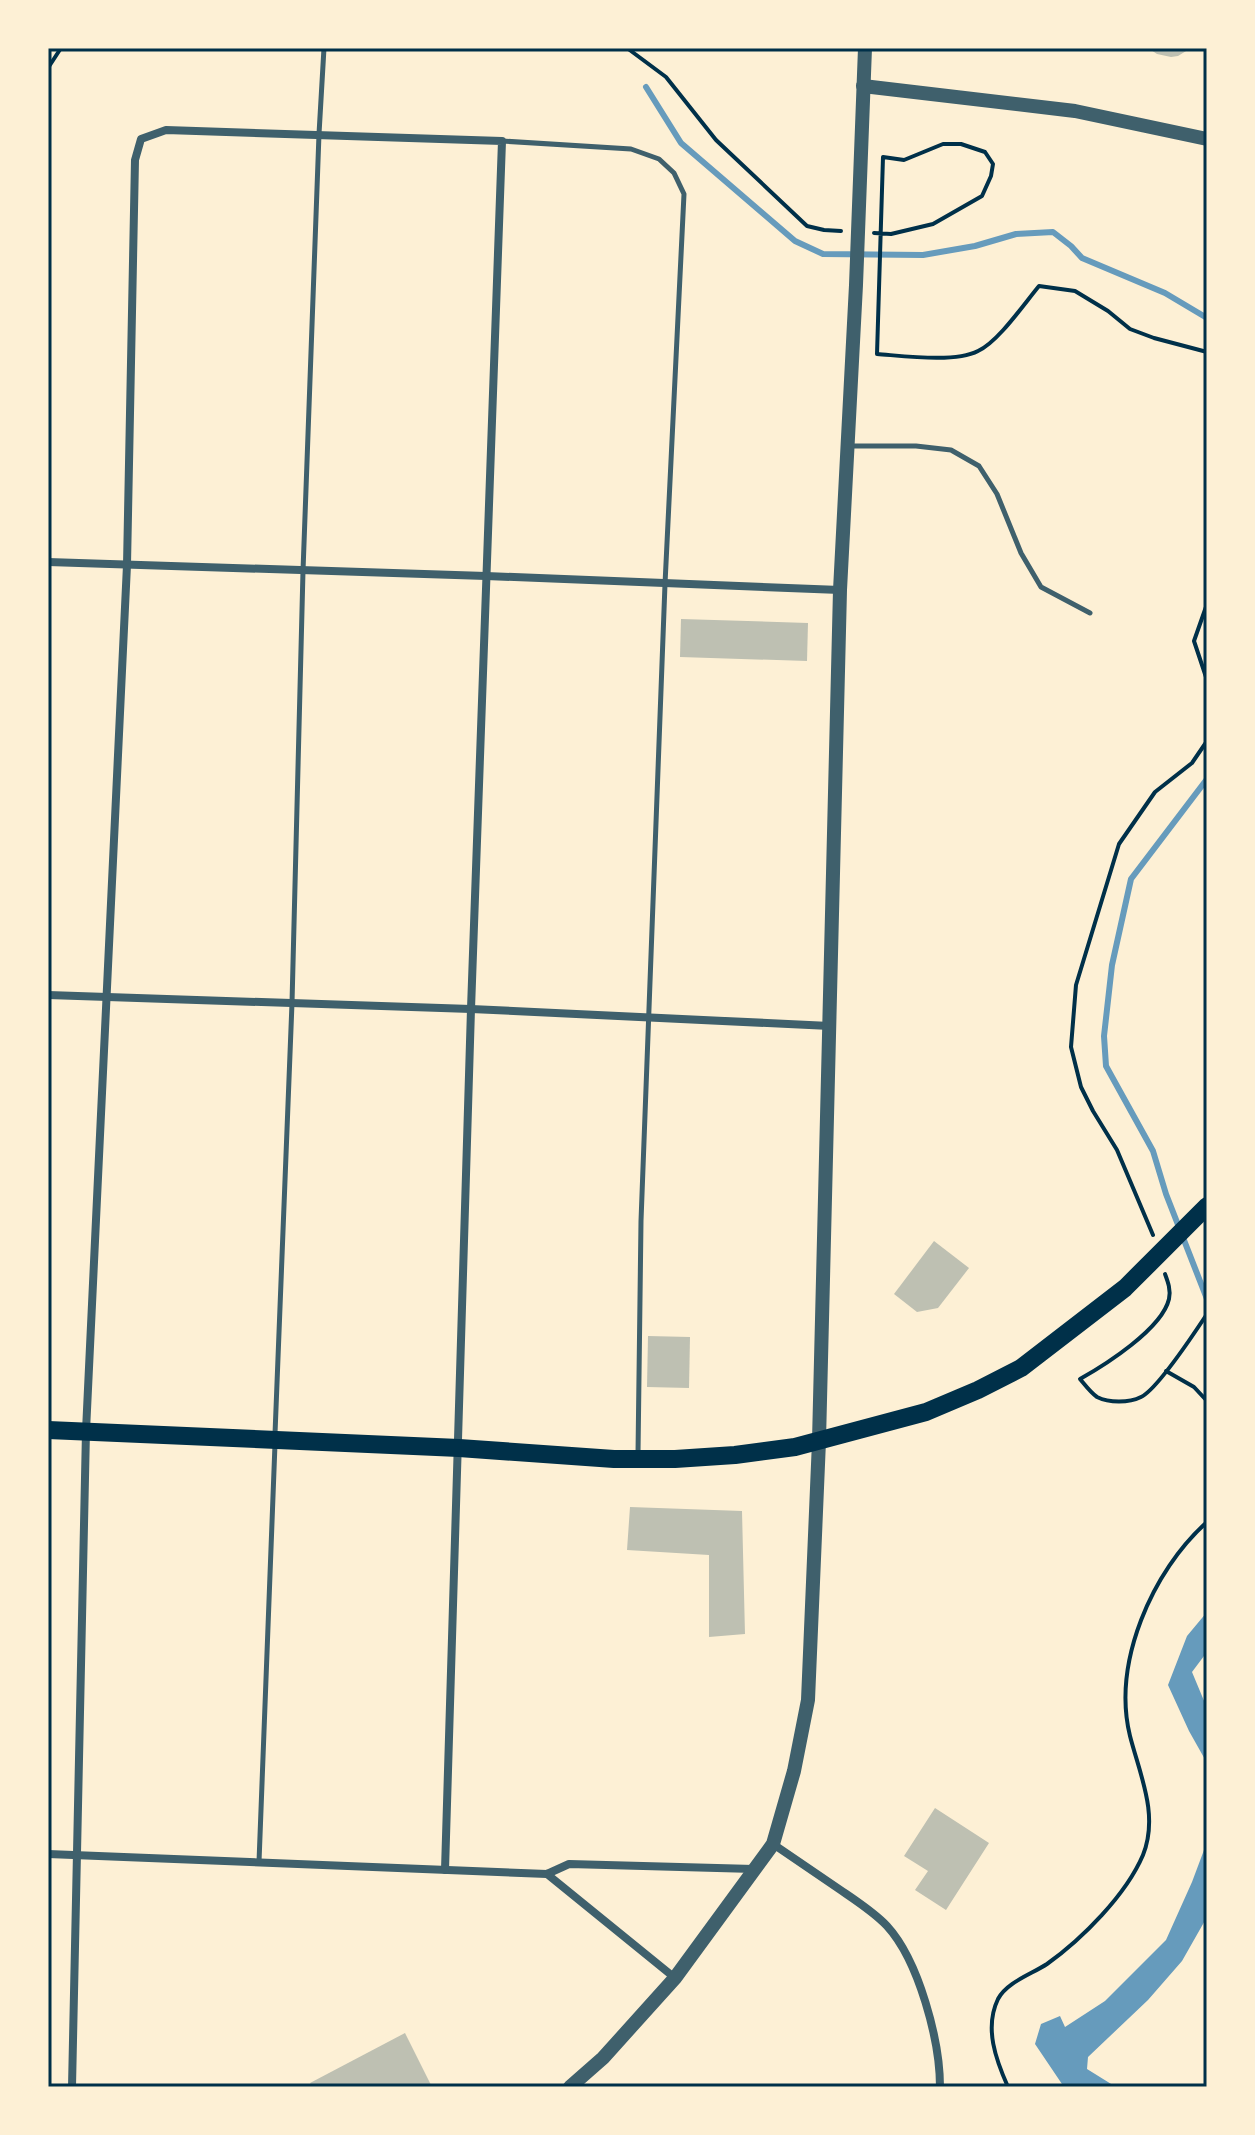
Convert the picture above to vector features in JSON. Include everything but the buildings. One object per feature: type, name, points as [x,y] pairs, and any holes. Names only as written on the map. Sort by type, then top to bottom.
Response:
[{"type":"highway","points":[[48,1430],[638,1459],[746,1454],[795,1447],[926,1412],[1021,1368],[1125,1288],[1207,1206]]},
{"type":"street","points":[[570,2087],[603,2058],[675,1978],[773,1844],[794,1771],[808,1700],[831,1026],[840,590],[865,48]]},
{"type":"street","points":[[863,86],[1075,111],[1207,139]]},
{"type":"street","points":[[72,2087],[86,1431],[127,565],[135,160],[141,139],[166,130],[502,141],[445,1870]]},
{"type":"street","points":[[48,562],[840,590]]},
{"type":"street","points":[[48,995],[471,1009],[831,1026]]},
{"type":"street","points":[[773,1844],[859,1903],[886,1925],[901,1944],[926,2007],[938,2059],[940,2087]]},
{"type":"street","points":[[48,1854],[547,1874],[569,1864],[754,1870]]},
{"type":"street","points":[[547,1874],[675,1978]]},
{"type":"lane","points":[[259,1863],[324,48]]},
{"type":"lane","points":[[502,141],[631,149],[659,159],[674,173],[684,194],[665,584],[641,1221],[638,1459]]},
{"type":"lane","points":[[847,446],[916,446],[951,450],[979,466],[997,494],[1021,553],[1041,587],[1090,613]]},
{"type":"path","points":[[48,68],[61,48]]},
{"type":"path","points":[[627,48],[666,77],[716,140],[807,226],[851,232]]},
{"type":"path","points":[[864,233],[891,234],[933,224],[982,196],[993,164],[985,152],[961,144],[943,144],[904,160],[883,157],[881,206],[879,282],[877,354],[946,358],[978,351],[998,335],[1039,286],[1075,291],[1130,329],[1207,352]]},
{"type":"path","points":[[1207,604],[1194,641],[1207,680]]},
{"type":"path","points":[[1153,1235],[1117,1150],[1081,1087],[1071,1047],[1076,985],[1119,844],[1155,792],[1192,763],[1207,741]]},
{"type":"path","points":[[1161,1262],[1170,1289],[1163,1316],[1106,1364],[1080,1379],[1098,1397],[1114,1401],[1141,1397],[1166,1371],[1207,1314]]},
{"type":"path","points":[[1166,1371],[1194,1387],[1207,1401]]},
{"type":"path","points":[[1008,2087],[992,2038],[993,2014],[999,1997],[1089,1928],[1131,1877],[1143,1854],[1149,1801],[1130,1737],[1126,1710],[1131,1647],[1161,1581],[1191,1537],[1207,1522]]},
{"type":"water","points":[[1207,1612],[1207,1652],[1192,1672],[1207,1708],[1207,1763],[1168,1685],[1187,1636]]},
{"type":"water","points":[[1207,1842],[1207,1917],[1182,1961],[1148,2000],[1088,2057],[1087,2069],[1116,2087],[1064,2087],[1035,2044],[1041,2024],[1060,2016],[1065,2027],[1105,2001],[1166,1940]]},
{"type":"waterway","points":[[646,87],[681,143],[795,241],[823,254],[923,255],[975,246],[1016,234],[1053,232],[1082,258],[1165,293],[1207,318]]},
{"type":"waterway","points":[[1207,779],[1131,879],[1112,965],[1104,1036],[1106,1066],[1153,1151],[1166,1194],[1207,1299]]}]
